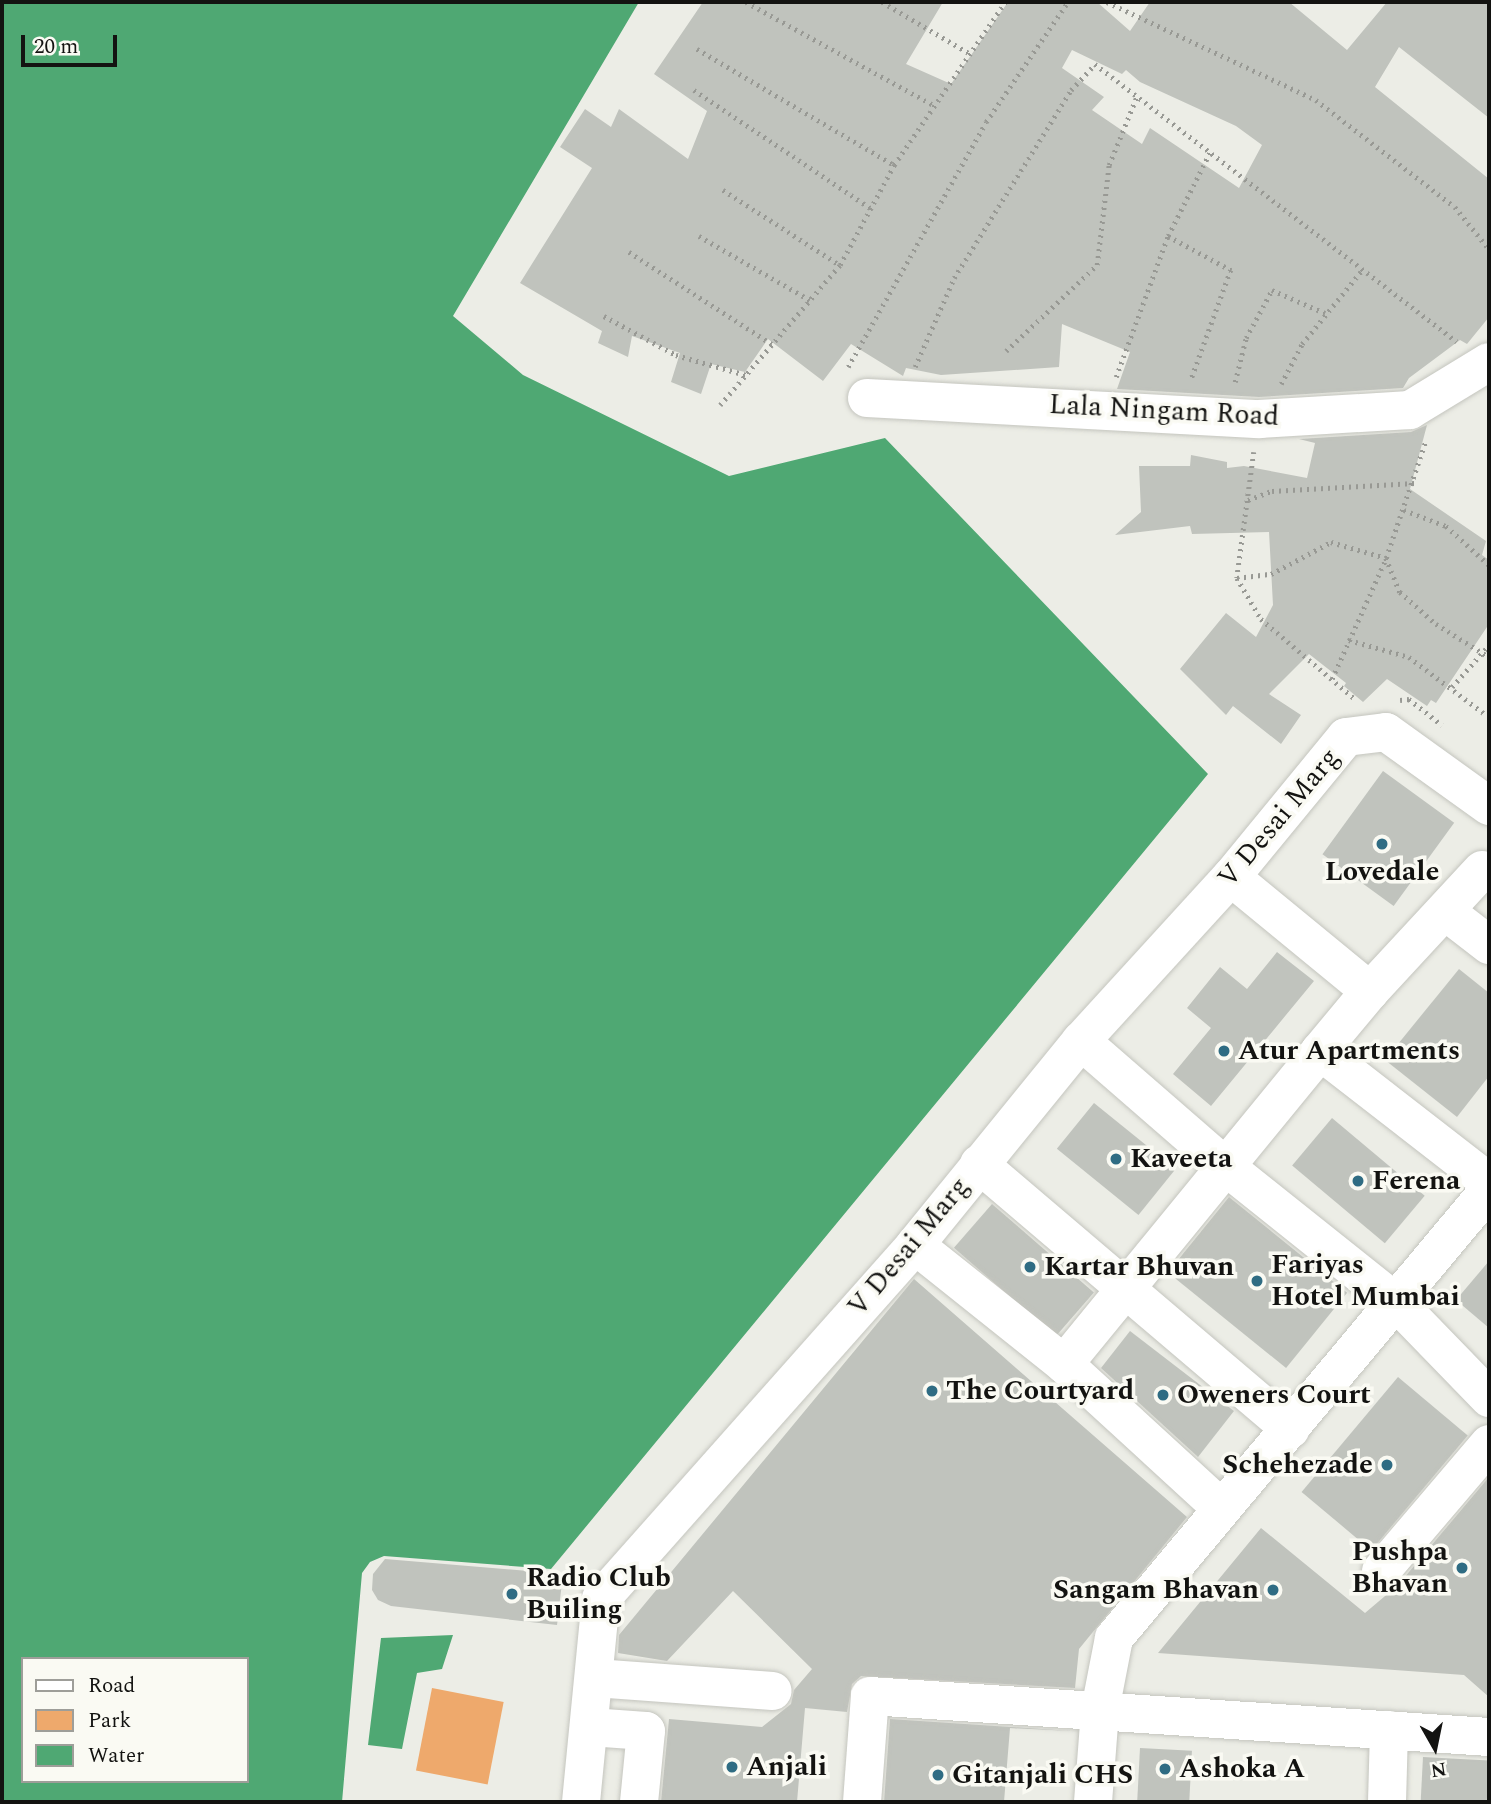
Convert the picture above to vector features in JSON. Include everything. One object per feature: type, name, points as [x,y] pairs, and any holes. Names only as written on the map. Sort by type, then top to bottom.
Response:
[{"type":"street","name":"Lala Ningam Road","points":[[856,384],[1253,419],[1410,410],[1487,363]]},
{"type":"street","points":[[1353,721],[1386,732],[1489,806]]},
{"type":"street","name":"V Desai Marg","points":[[580,1802],[590,1727],[601,1599],[915,1245],[1081,1041],[1231,877],[1353,721]]},
{"type":"street","points":[[1064,1364],[1370,991],[1482,870]]},
{"type":"street","points":[[1231,877],[1370,991]]},
{"type":"street","points":[[1445,911],[1489,945]]},
{"type":"street","points":[[1081,1041],[1225,1166],[1398,1304],[1489,1398]]},
{"type":"street","points":[[1320,1051],[1489,1182]]},
{"type":"street","points":[[979,1164],[1290,1429]]},
{"type":"street","points":[[1093,1802],[1100,1710],[1114,1638],[1221,1508],[1398,1304],[1489,1190]]},
{"type":"street","points":[[915,1245],[1064,1364],[1221,1508]]},
{"type":"street","points":[[1381,1571],[1489,1444]]},
{"type":"street","points":[[595,1678],[774,1690]]},
{"type":"street","points":[[862,1802],[870,1696],[1489,1737]]},
{"type":"street","points":[[590,1727],[646,1731],[639,1802]]},
{"type":"street","points":[[1387,1802],[1389,1730]]},
{"type":"path","points":[[746,2],[933,105]]},
{"type":"path","points":[[882,2],[969,53]]},
{"type":"path","points":[[720,405],[840,265],[894,165],[1005,2]]},
{"type":"path","points":[[856,384],[986,122],[1068,2]]},
{"type":"path","points":[[1107,2],[1316,100],[1455,207],[1489,248]]},
{"type":"path","points":[[697,49],[894,165]]},
{"type":"path","points":[[913,372],[954,278],[1071,90],[1095,64],[1487,363]]},
{"type":"path","points":[[694,90],[870,209]]},
{"type":"path","points":[[1006,351],[1097,265],[1109,165],[1137,96]]},
{"type":"path","points":[[1105,408],[1168,236],[1210,152]]},
{"type":"path","points":[[723,190],[840,265]]},
{"type":"path","points":[[699,236],[810,300]]},
{"type":"path","points":[[1168,236],[1231,270],[1179,412]]},
{"type":"path","points":[[629,252],[772,345]]},
{"type":"path","points":[[1253,419],[1280,386],[1325,313],[1363,269]]},
{"type":"path","points":[[1325,313],[1272,290],[1247,338],[1253,419],[1248,500],[1237,578],[1261,619],[1332,679],[1353,721]]},
{"type":"path","points":[[604,316],[676,355],[746,375]]},
{"type":"path","points":[[1332,679],[1386,558],[1415,482],[1439,393]]},
{"type":"path","points":[[1248,500],[1272,491],[1415,482]]},
{"type":"path","points":[[1404,510],[1446,526],[1489,565]]},
{"type":"path","points":[[1237,578],[1271,574],[1331,542],[1386,558]]},
{"type":"path","points":[[1386,558],[1400,592],[1436,624],[1489,657]]},
{"type":"path","points":[[1349,640],[1409,657],[1485,714]]},
{"type":"path","points":[[1452,687],[1480,652],[1489,645]]},
{"type":"path","points":[[1397,700],[1409,699],[1449,731]]},
{"type":"green space","points":[[432,1688],[504,1702],[488,1784],[416,1770]]},
{"type":"water","points":[[2,2],[639,2],[453,316],[523,375],[729,476],[885,438],[1208,774],[551,1569],[384,1556],[370,1562],[362,1573],[342,1802],[2,1802]]},
{"type":"water","points":[[453,1635],[442,1669],[417,1673],[402,1749],[368,1745],[381,1638]]},
{"type":"building","points":[[703,2],[943,2],[906,64],[951,84],[1008,2],[1097,2],[1130,31],[1150,2],[1289,2],[1347,50],[1387,2],[1489,2],[1489,118],[1399,47],[1375,87],[1489,179],[1489,317],[1467,344],[1460,340],[1409,378],[1403,388],[1259,397],[1117,389],[1130,352],[1062,324],[1059,367],[941,375],[906,368],[903,376],[851,344],[823,381],[768,339],[745,372],[711,364],[701,394],[671,382],[680,353],[632,336],[628,357],[598,343],[602,331],[520,283],[592,168],[560,147],[585,109],[611,127],[619,109],[688,159],[707,111],[654,74]],"holes":[[[1072,50],[1122,74],[1126,70],[1140,82],[1236,126],[1262,145],[1239,188],[1150,128],[1142,144],[1092,110],[1104,97],[1062,68]]]},
{"type":"building","points":[[1427,425],[1410,489],[1486,541],[1482,555],[1489,560],[1489,624],[1436,703],[1431,700],[1427,706],[1387,679],[1363,702],[1344,686],[1346,683],[1309,654],[1269,694],[1301,715],[1281,744],[1233,706],[1226,715],[1180,669],[1226,613],[1256,637],[1273,605],[1269,532],[1192,534],[1190,526],[1115,535],[1141,512],[1139,466],[1190,466],[1191,455],[1227,462],[1227,468],[1244,466],[1307,478],[1315,443],[1299,439],[1411,432]]},
{"type":"building","name":"Lovedale","points":[[1383,771],[1454,823],[1394,906],[1322,854]]},
{"type":"building","name":"Atur Apartments","points":[[1277,952],[1314,981],[1211,1106],[1173,1074],[1211,1028],[1187,1008],[1220,967],[1247,989]]},
{"type":"building","points":[[1459,969],[1489,993],[1489,1076],[1457,1117],[1385,1060]]},
{"type":"building","name":"Kaveeta","points":[[1094,1103],[1176,1169],[1138,1215],[1057,1149]]},
{"type":"building","name":"Ferena","points":[[1332,1118],[1425,1196],[1385,1243],[1292,1165]]},
{"type":"building","name":"Fariyas Hotel Mumbai","points":[[1229,1197],[1347,1293],[1286,1368],[1168,1272]]},
{"type":"building","name":"Kartar Bhuvan","points":[[992,1204],[1094,1293],[1056,1336],[954,1248]]},
{"type":"building","points":[[1489,1261],[1489,1328],[1456,1300]]},
{"type":"building","name":"The Courtyard","points":[[914,1279],[1187,1517],[1079,1649],[1075,1688],[861,1676],[852,1684],[847,1712],[805,1708],[797,1802],[661,1802],[669,1719],[762,1727],[791,1704],[794,1690],[812,1669],[733,1591],[667,1661],[618,1653],[619,1635]]},
{"type":"building","name":"Oweners Court","points":[[1130,1331],[1234,1411],[1198,1457],[1101,1368]]},
{"type":"building","name":"Schehezade","points":[[1398,1377],[1468,1435],[1371,1550],[1302,1492]]},
{"type":"building","points":[[1489,1477],[1489,1697],[1464,1675],[1158,1653],[1261,1528],[1365,1613],[1398,1585]]},
{"type":"building","points":[[385,1559],[563,1574],[557,1625],[391,1606],[378,1600],[372,1590],[373,1574]]},
{"type":"building","name":"Gitanjali CHS","points":[[890,1719],[1072,1731],[1010,1728],[1004,1802],[884,1802]]},
{"type":"building","name":"Ashoka A","points":[[1140,1748],[1192,1751],[1189,1802],[1137,1802]]},
{"type":"building","points":[[1423,1757],[1489,1760],[1487,1802],[1421,1802]]},
{"type":"place","name":"Lovedale","points":[[1382,844]]},
{"type":"place","name":"Atur Apartments","points":[[1224,1051]]},
{"type":"place","name":"Kaveeta","points":[[1116,1159]]},
{"type":"place","name":"Ferena","points":[[1358,1181]]},
{"type":"place","name":"Kartar Bhuvan","points":[[1030,1267]]},
{"type":"place","name":"Fariyas Hotel Mumbai","points":[[1257,1281]]},
{"type":"place","name":"The Courtyard","points":[[932,1391]]},
{"type":"place","name":"Oweners Court","points":[[1163,1395]]},
{"type":"place","name":"Schehezade","points":[[1387,1465]]},
{"type":"place","name":"Pushpa Bhavan","points":[[1462,1568]]},
{"type":"place","name":"Sangam Bhavan","points":[[1273,1590]]},
{"type":"place","name":"Radio Club Builing","points":[[512,1594]]},
{"type":"place","name":"Anjali","points":[[732,1767]]},
{"type":"place","name":"Ashoka A","points":[[1165,1769]]},
{"type":"place","name":"Gitanjali CHS","points":[[938,1775]]}]
